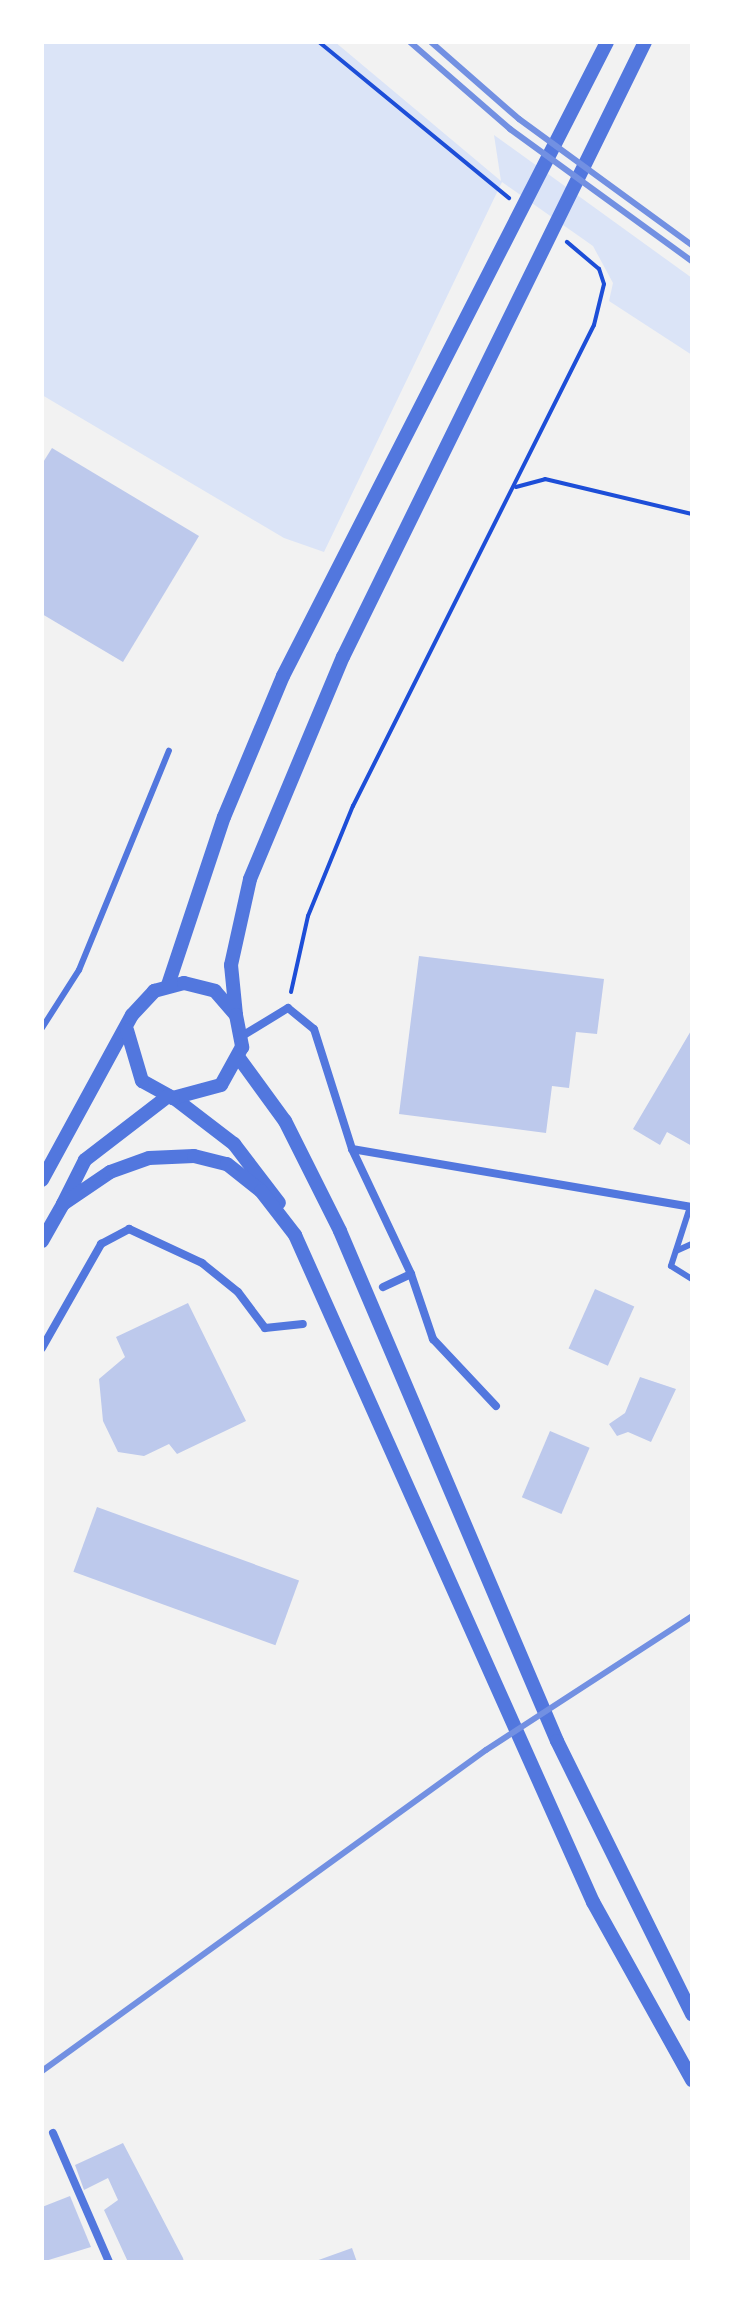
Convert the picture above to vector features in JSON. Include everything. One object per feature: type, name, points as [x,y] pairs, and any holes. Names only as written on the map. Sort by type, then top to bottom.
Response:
[{"type":"street","points":[[168,985],[224,817],[283,676],[607,42]]},
{"type":"street","points":[[42,1241],[85,1160],[170,1097],[213,1090],[239,1058],[242,1036],[236,1015],[231,965],[250,879],[343,657],[645,42]]},
{"type":"street","points":[[42,1180],[141,1001],[168,985],[215,991],[236,1015]]},
{"type":"street","points":[[242,1036],[288,1008],[314,1029],[352,1149],[411,1274],[433,1339],[496,1406]]},
{"type":"street","points":[[127,1030],[132,1065],[234,1144],[266,1180],[295,1235],[526,1761],[593,1902],[692,2080]]},
{"type":"street","points":[[239,1058],[285,1121],[346,1244],[557,1741],[692,2014]]},
{"type":"street","points":[[352,1149],[690,1207]]},
{"type":"street","points":[[63,1204],[123,1167],[194,1156],[227,1164],[250,1182],[295,1235]]},
{"type":"street","points":[[42,1348],[101,1244],[129,1229],[202,1263],[265,1328],[303,1324]]},
{"type":"street","points":[[383,1287],[411,1274]]},
{"type":"street","points":[[53,2133],[109,2262]]},
{"type":"lane","points":[[42,1028],[79,970],[169,751]]},
{"type":"lane","points":[[690,1207],[671,1266],[692,1279]]},
{"type":"lane","points":[[676,1251],[692,1244]]},
{"type":"path","points":[[511,492],[534,477],[692,514]]},
{"type":"shaded area","points":[[42,42],[335,42],[501,181],[494,135],[692,278],[692,355],[609,301],[613,283],[593,246],[502,182],[324,552],[284,538],[42,395]]},
{"type":"building","points":[[52,448],[199,536],[123,662],[42,614],[42,464]]},
{"type":"building","points":[[419,956],[604,979],[597,1034],[576,1032],[569,1088],[552,1086],[546,1133],[399,1114]]},
{"type":"building","points":[[692,1029],[692,1146],[667,1132],[660,1145],[633,1129]]},
{"type":"building","points":[[595,1289],[634,1306],[608,1366],[569,1348]]},
{"type":"building","points":[[188,1303],[246,1421],[177,1454],[169,1444],[144,1456],[118,1452],[103,1421],[99,1379],[125,1357],[116,1337]]},
{"type":"building","points":[[640,1377],[676,1389],[651,1442],[628,1432],[617,1436],[609,1424],[625,1413]]},
{"type":"building","points":[[550,1431],[590,1448],[561,1514],[522,1497]]},
{"type":"building","points":[[97,1507],[299,1581],[275,1645],[73,1572]]},
{"type":"building","points":[[123,2143],[184,2262],[128,2262],[104,2210],[118,2200],[108,2178],[84,2190],[75,2165]]},
{"type":"building","points":[[70,2196],[91,2247],[42,2262],[42,2207]]},
{"type":"building","points":[[352,2248],[357,2262],[313,2262]]},
{"type":"railway","points":[[410,42],[510,129],[692,261]]},
{"type":"railway","points":[[431,42],[519,119],[692,245]]},
{"type":"railway","points":[[42,2071],[486,1750],[692,1616]]}]
